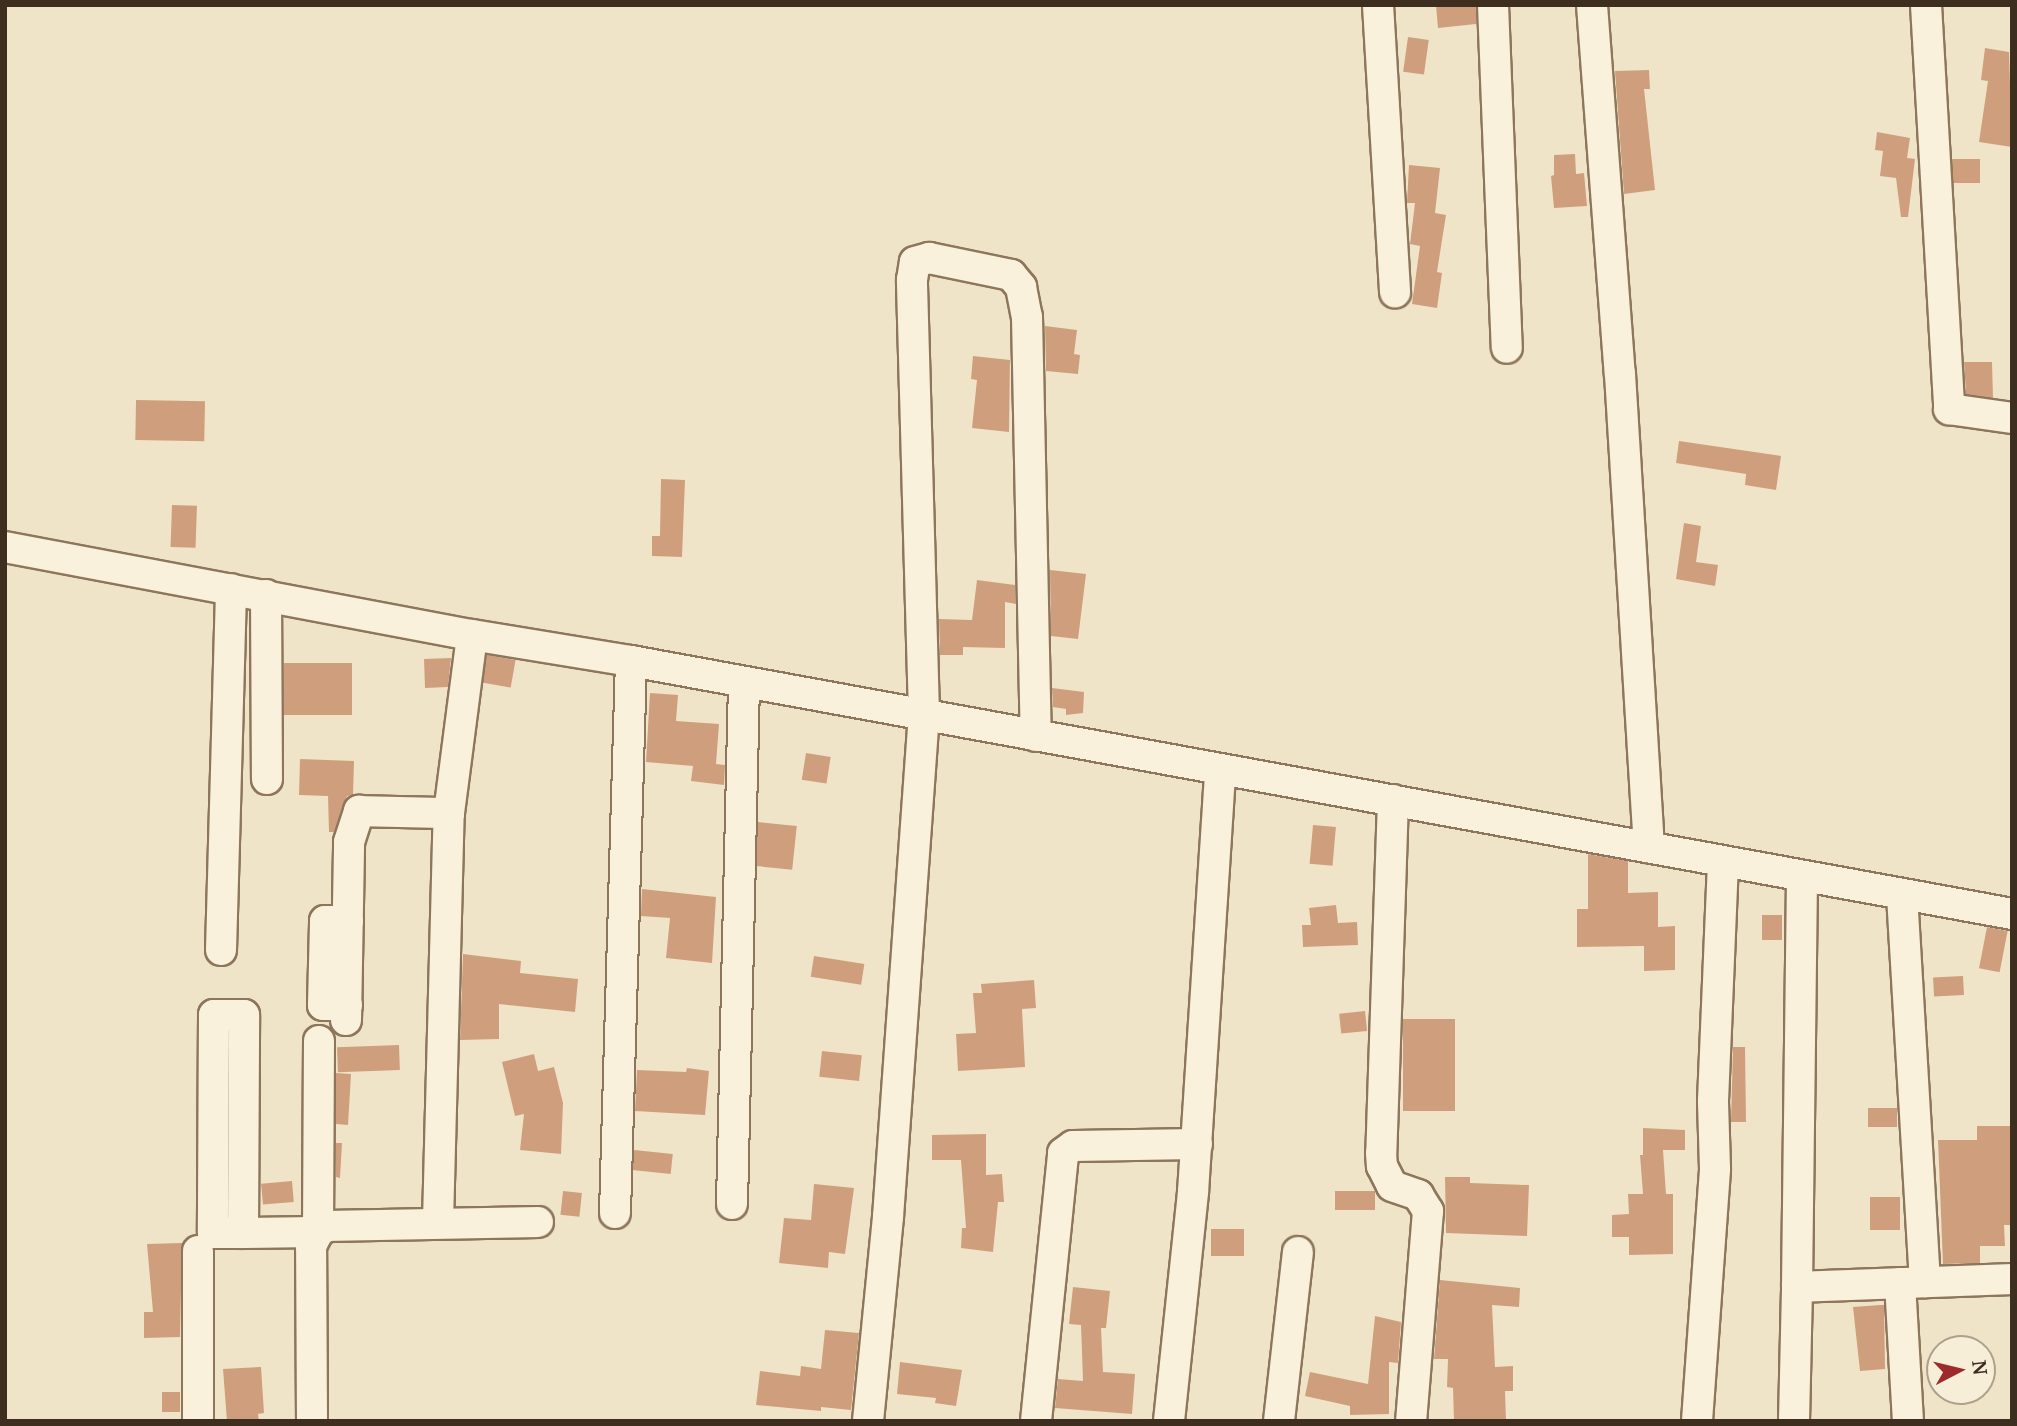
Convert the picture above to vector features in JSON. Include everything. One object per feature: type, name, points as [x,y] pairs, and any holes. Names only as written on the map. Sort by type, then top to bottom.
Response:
[{"type":"street","points":[[1378,5],[1395,292]]},
{"type":"street","points":[[1493,5],[1507,348]]},
{"type":"street","points":[[1592,5],[1620,374],[1650,847]]},
{"type":"street","points":[[1926,5],[1949,409],[2012,418]]},
{"type":"street","points":[[868,1421],[888,1217],[925,714],[912,280],[915,262],[929,258],[1011,275],[1021,287],[1027,317],[1036,736]]},
{"type":"street","points":[[5,547],[472,635],[925,714],[2012,914]]},
{"type":"street","points":[[220,950],[231,589]]},
{"type":"street","points":[[266,595],[267,779]]},
{"type":"street","points":[[438,1222],[449,813],[472,635]]},
{"type":"street","points":[[615,1213],[631,661]]},
{"type":"street","points":[[732,1204],[744,682]]},
{"type":"street","points":[[1169,1421],[1197,1144],[1220,769]]},
{"type":"street","points":[[1393,800],[1382,1166],[1392,1186],[1418,1195],[1428,1211],[1411,1421]]},
{"type":"street","points":[[347,1012],[349,842],[359,811],[449,813]]},
{"type":"street","points":[[1697,1421],[1715,1169],[1713,1101],[1723,862]]},
{"type":"street","points":[[1794,1421],[1802,877]]},
{"type":"street","points":[[1902,895],[1913,1283],[1908,1421]]},
{"type":"street","points":[[243,1233],[244,1015],[214,1014],[213,1233],[243,1233],[318,1232],[327,1226],[438,1222],[538,1222]]},
{"type":"street","points":[[312,1421],[311,1246],[318,1232],[319,1041]]},
{"type":"street","points":[[214,1099],[244,1099]]},
{"type":"street","points":[[1036,1421],[1063,1153],[1073,1146],[1197,1144]]},
{"type":"street","points":[[214,1148],[243,1146]]},
{"type":"street","points":[[198,1251],[198,1421]]},
{"type":"street","points":[[1279,1421],[1298,1252]]},
{"type":"street","points":[[1797,1287],[2012,1279]]},
{"type":"building","points":[[1436,5],[1476,5],[1476,24],[1438,28]]},
{"type":"building","points":[[1408,37],[1429,40],[1424,75],[1403,72]]},
{"type":"building","points":[[1985,48],[2009,52],[2012,147],[1979,142],[1988,81],[1981,80]]},
{"type":"building","points":[[1649,70],[1650,89],[1644,89],[1655,190],[1624,194],[1615,71]]},
{"type":"building","points":[[1877,132],[1910,138],[1907,158],[1915,159],[1908,217],[1901,217],[1896,178],[1880,176],[1883,151],[1875,150]]},
{"type":"building","points":[[1575,154],[1576,174],[1584,173],[1587,206],[1554,208],[1551,176],[1554,175],[1554,155]]},
{"type":"building","points":[[1952,159],[1980,159],[1980,183],[1952,183]]},
{"type":"building","points":[[1409,165],[1440,168],[1435,213],[1446,215],[1437,272],[1442,273],[1437,308],[1412,304],[1420,246],[1410,244],[1415,203],[1407,203]]},
{"type":"building","points":[[1045,326],[1077,330],[1074,354],[1080,355],[1078,374],[1046,371]]},
{"type":"building","points":[[973,356],[1010,360],[1009,432],[972,428],[977,380],[971,379]]},
{"type":"building","points":[[1964,362],[1992,362],[1993,398],[1966,394]]},
{"type":"building","points":[[136,400],[205,401],[204,441],[135,440]]},
{"type":"building","points":[[1679,441],[1781,456],[1776,490],[1745,485],[1746,474],[1676,463]]},
{"type":"building","points":[[661,479],[685,480],[682,557],[652,556],[652,536],[660,536]]},
{"type":"building","points":[[172,505],[197,506],[196,548],[171,547]]},
{"type":"building","points":[[1684,523],[1701,526],[1696,562],[1718,565],[1715,586],[1676,579]]},
{"type":"building","points":[[1050,570],[1086,574],[1078,639],[1051,636]]},
{"type":"building","points":[[977,580],[1015,585],[1016,604],[1005,602],[1005,648],[963,647],[963,655],[940,655],[939,619],[972,620]]},
{"type":"building","points":[[487,655],[516,660],[511,688],[482,683]]},
{"type":"building","points":[[451,658],[448,687],[425,688],[424,659]]},
{"type":"building","points":[[284,663],[352,663],[352,715],[284,715]]},
{"type":"building","points":[[1052,688],[1084,692],[1083,713],[1066,715],[1066,709],[1053,707]]},
{"type":"building","points":[[650,693],[678,695],[676,721],[719,724],[716,764],[725,765],[724,785],[691,781],[693,766],[646,762]]},
{"type":"building","points":[[806,753],[831,757],[826,784],[802,780]]},
{"type":"building","points":[[300,759],[354,761],[353,795],[347,796],[334,832],[329,832],[328,796],[299,795]]},
{"type":"building","points":[[758,822],[797,826],[792,870],[753,866]]},
{"type":"building","points":[[1313,825],[1336,827],[1333,866],[1310,864]]},
{"type":"building","points":[[1588,854],[1628,861],[1628,893],[1658,892],[1658,927],[1675,926],[1675,970],[1644,971],[1644,946],[1577,947],[1577,909],[1588,909]]},
{"type":"building","points":[[642,889],[716,897],[712,963],[666,958],[670,918],[641,916]]},
{"type":"building","points":[[1336,905],[1338,923],[1357,922],[1358,945],[1303,947],[1302,925],[1311,925],[1309,908]]},
{"type":"building","points":[[1762,915],[1782,915],[1782,940],[1762,940]]},
{"type":"building","points":[[1987,927],[2008,931],[2000,972],[1979,968]]},
{"type":"building","points":[[463,954],[521,961],[520,973],[578,979],[575,1012],[499,1004],[499,1039],[460,1040]]},
{"type":"building","points":[[814,956],[864,964],[861,985],[811,977]]},
{"type":"building","points":[[1963,976],[1964,995],[1934,997],[1933,978]]},
{"type":"building","points":[[1034,980],[1036,1008],[1022,1009],[1025,1067],[958,1071],[956,1034],[976,1033],[973,993],[982,993],[981,984]]},
{"type":"building","points":[[1365,1011],[1367,1031],[1341,1034],[1339,1014]]},
{"type":"building","points":[[1403,1019],[1455,1019],[1455,1111],[1403,1111]]},
{"type":"building","points":[[399,1045],[400,1070],[338,1072],[337,1047]]},
{"type":"building","points":[[1733,1047],[1745,1047],[1746,1122],[1731,1122]]},
{"type":"building","points":[[822,1051],[862,1055],[859,1081],[819,1077]]},
{"type":"building","points":[[534,1054],[538,1071],[554,1067],[563,1103],[561,1154],[520,1150],[524,1114],[515,1116],[502,1062]]},
{"type":"building","points":[[687,1068],[709,1071],[705,1115],[635,1111],[637,1070],[686,1072]]},
{"type":"building","points":[[336,1073],[351,1074],[348,1125],[336,1124]]},
{"type":"building","points":[[1868,1108],[1897,1108],[1897,1127],[1868,1127]]},
{"type":"building","points":[[1977,1126],[2011,1126],[2012,1225],[2004,1225],[2005,1246],[1980,1246],[1980,1263],[1943,1264],[1938,1140],[1977,1140]]},
{"type":"building","points":[[1643,1128],[1685,1130],[1685,1150],[1663,1150],[1666,1194],[1673,1194],[1673,1254],[1629,1255],[1629,1237],[1612,1237],[1612,1215],[1629,1214],[1628,1194],[1643,1194],[1640,1155],[1643,1155]]},
{"type":"building","points":[[986,1134],[986,1175],[1002,1174],[1004,1202],[998,1202],[993,1252],[961,1248],[962,1228],[966,1228],[961,1160],[932,1160],[932,1135]]},
{"type":"building","points":[[336,1143],[342,1143],[340,1178],[336,1177]]},
{"type":"building","points":[[634,1150],[673,1154],[671,1174],[632,1170]]},
{"type":"building","points":[[1445,1177],[1470,1177],[1470,1183],[1529,1185],[1527,1236],[1446,1233]]},
{"type":"building","points":[[292,1181],[294,1202],[263,1205],[261,1184]]},
{"type":"building","points":[[814,1184],[854,1188],[845,1254],[829,1252],[828,1268],[779,1263],[784,1218],[811,1220]]},
{"type":"building","points":[[563,1191],[582,1193],[579,1217],[560,1215]]},
{"type":"building","points":[[1335,1191],[1375,1191],[1375,1210],[1335,1210]]},
{"type":"building","points":[[1870,1197],[1900,1197],[1900,1230],[1870,1230]]},
{"type":"building","points":[[1211,1229],[1244,1229],[1244,1256],[1211,1256]]},
{"type":"building","points":[[182,1243],[180,1337],[144,1338],[144,1312],[153,1312],[147,1244]]},
{"type":"building","points":[[1440,1280],[1520,1288],[1519,1307],[1492,1305],[1495,1367],[1513,1366],[1513,1391],[1505,1391],[1506,1421],[1454,1421],[1453,1388],[1447,1387],[1448,1359],[1434,1359]]},
{"type":"building","points":[[1073,1287],[1110,1291],[1106,1328],[1101,1328],[1103,1372],[1135,1374],[1132,1414],[1055,1408],[1058,1379],[1083,1381],[1081,1325],[1069,1324]]},
{"type":"building","points":[[1884,1305],[1885,1369],[1860,1371],[1853,1307]]},
{"type":"building","points":[[1375,1316],[1401,1322],[1398,1363],[1389,1362],[1389,1414],[1350,1415],[1350,1406],[1305,1396],[1310,1372],[1368,1384]]},
{"type":"building","points":[[825,1330],[859,1333],[851,1410],[821,1407],[821,1411],[756,1405],[760,1371],[800,1376],[801,1366],[821,1369]]},
{"type":"building","points":[[900,1362],[962,1370],[956,1406],[935,1403],[936,1398],[897,1394]]},
{"type":"building","points":[[261,1367],[264,1413],[258,1414],[259,1421],[227,1421],[223,1369]]},
{"type":"building","points":[[162,1392],[180,1392],[180,1412],[162,1412]]}]
